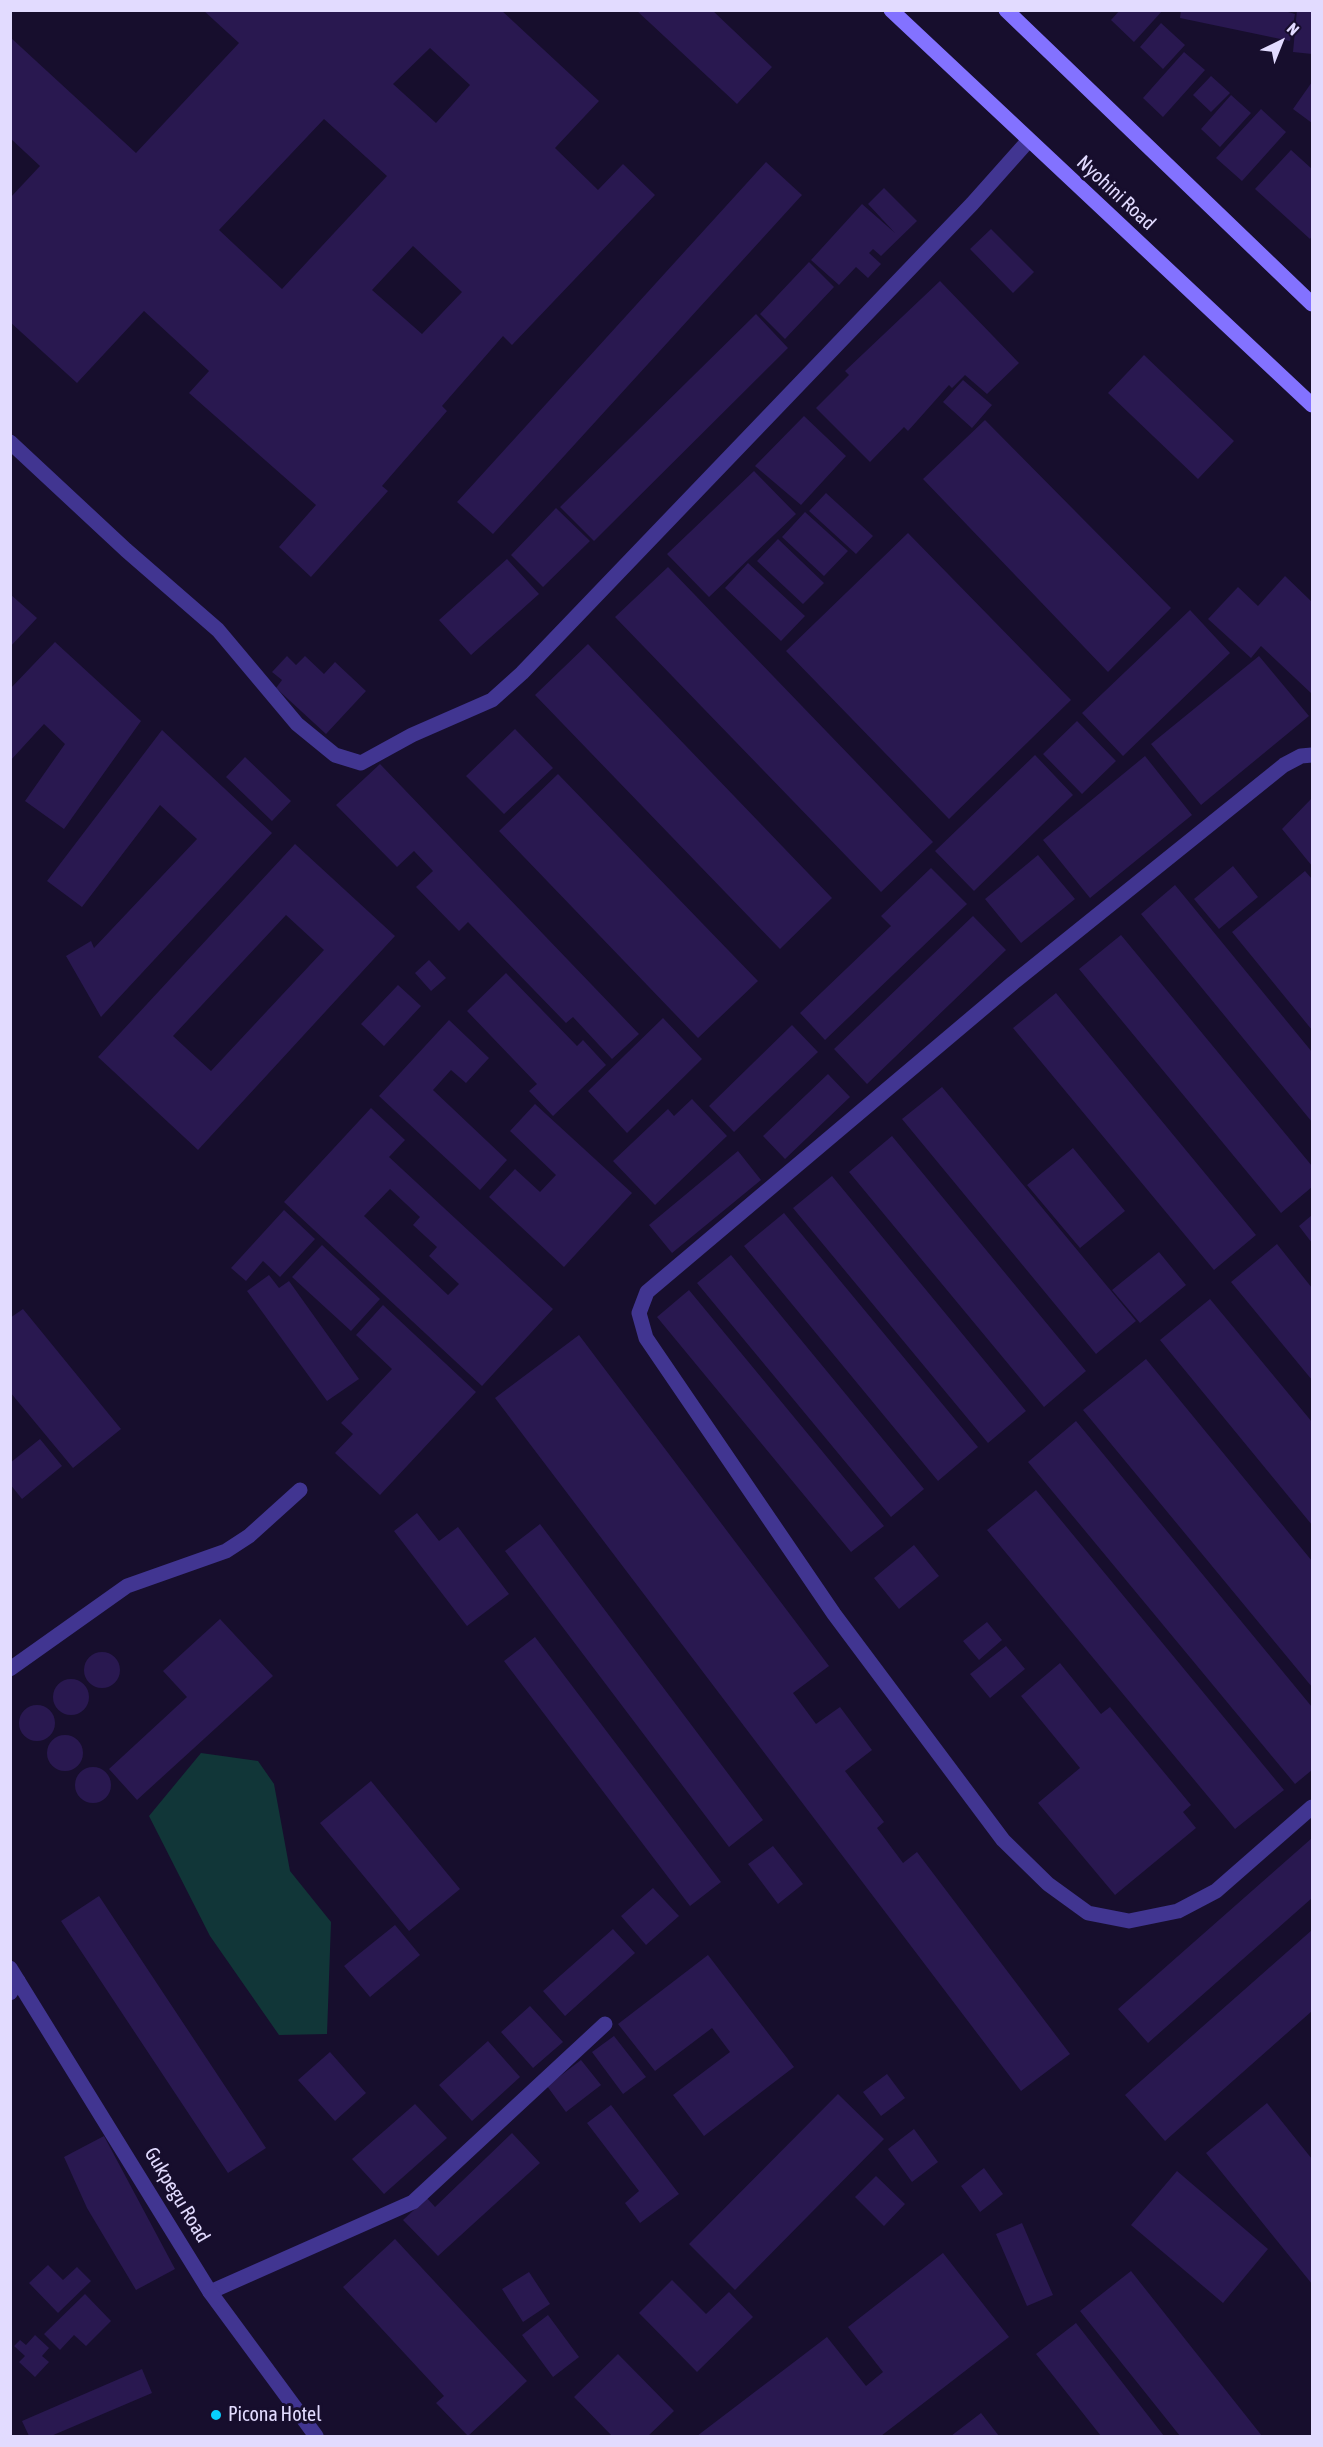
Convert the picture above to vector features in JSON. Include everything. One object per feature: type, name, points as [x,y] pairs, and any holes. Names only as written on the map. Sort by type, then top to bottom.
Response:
[{"type":"main road","name":"Nyohini Road","points":[[891,10],[1312,405]]},
{"type":"main road","points":[[1006,10],[1312,304]]},
{"type":"street","points":[[10,442],[126,550],[218,630],[297,724],[335,755],[361,763],[383,749],[492,700],[522,673],[972,204],[1029,140]]},
{"type":"street","points":[[1312,755],[1301,756],[1284,765],[1013,983],[647,1292],[639,1313],[646,1338],[834,1614],[1003,1840],[1048,1884],[1088,1913],[1129,1921],[1178,1911],[1216,1890],[1312,1807]]},
{"type":"street","points":[[10,1669],[127,1586],[226,1551],[249,1536],[300,1490]]},
{"type":"street","name":"Gukpegu Road","points":[[13,1981],[115,2133],[210,2292],[316,2436]]},
{"type":"street","points":[[210,2292],[413,2202],[605,2024]]},
{"type":"green space","points":[[201,1753],[258,1761],[274,1784],[290,1871],[331,1922],[327,2034],[279,2035],[210,1936],[149,1816]]},
{"type":"building","points":[[203,10],[501,10],[599,101],[555,148],[598,190],[623,164],[655,195],[512,345],[503,336],[442,406],[447,411],[382,486],[388,491],[311,577],[279,547],[316,505],[189,393],[209,371],[144,311],[77,383],[10,322],[10,198],[40,166],[10,138],[10,37],[136,153],[239,43]],"holes":[[[430,48],[470,85],[436,123],[393,84]],[[324,119],[387,176],[282,289],[219,230]],[[413,246],[462,292],[422,334],[372,290]]]},
{"type":"building","points":[[636,10],[712,10],[772,67],[737,104]]},
{"type":"building","points":[[1120,10],[1163,10],[1134,42],[1111,20]]},
{"type":"building","points":[[1181,10],[1281,10],[1295,14],[1290,41],[1180,18]]},
{"type":"building","points":[[1297,10],[1312,10],[1312,54],[1293,52]]},
{"type":"building","points":[[1161,23],[1185,45],[1163,69],[1140,47]]},
{"type":"building","points":[[1184,52],[1205,70],[1163,117],[1143,98]]},
{"type":"building","points":[[1211,76],[1230,93],[1211,112],[1193,95]]},
{"type":"building","points":[[1312,82],[1312,123],[1293,109]]},
{"type":"building","points":[[1231,95],[1251,113],[1220,147],[1201,129]]},
{"type":"building","points":[[1261,109],[1286,132],[1242,181],[1216,158]]},
{"type":"building","points":[[1291,150],[1312,169],[1312,236],[1310,239],[1255,189]]},
{"type":"building","points":[[766,162],[802,195],[493,534],[457,502]]},
{"type":"building","points":[[884,188],[917,221],[881,256],[873,249],[869,253],[881,264],[868,278],[856,267],[839,285],[811,260],[862,204],[895,233],[868,204]]},
{"type":"building","points":[[991,229],[1034,272],[1013,293],[970,249]]},
{"type":"building","points":[[809,262],[834,287],[785,339],[760,314]]},
{"type":"building","points":[[940,281],[1019,363],[987,394],[965,375],[952,388],[949,385],[908,431],[904,427],[870,462],[816,408],[849,375],[845,371]]},
{"type":"building","points":[[756,314],[788,348],[594,541],[560,507]]},
{"type":"building","points":[[1144,355],[1234,441],[1198,479],[1108,393]]},
{"type":"building","points":[[963,380],[992,405],[972,428],[943,402]]},
{"type":"building","points":[[804,416],[846,456],[801,505],[755,466]]},
{"type":"building","points":[[985,420],[1171,608],[1108,672],[923,479]]},
{"type":"building","points":[[754,471],[796,514],[709,597],[667,554]]},
{"type":"building","points":[[826,493],[873,536],[856,554],[809,511]]},
{"type":"building","points":[[556,508],[590,541],[543,587],[511,555]]},
{"type":"building","points":[[805,512],[848,551],[824,576],[782,537]]},
{"type":"building","points":[[908,533],[1071,700],[949,819],[786,651]]},
{"type":"building","points":[[778,539],[824,583],[803,604],[757,561]]},
{"type":"building","points":[[507,559],[539,594],[471,655],[439,620]]},
{"type":"building","points":[[748,563],[805,616],[781,641],[725,588]]},
{"type":"building","points":[[668,567],[933,842],[881,892],[615,617]]},
{"type":"building","points":[[1285,576],[1312,602],[1312,694],[1261,646],[1251,658],[1208,619],[1238,587],[1258,606]]},
{"type":"building","points":[[10,594],[37,618],[10,647]]},
{"type":"building","points":[[1190,610],[1230,653],[1123,756],[1082,713]]},
{"type":"building","points":[[55,642],[141,721],[64,829],[25,801],[65,744],[44,724],[10,761],[10,689]]},
{"type":"building","points":[[588,644],[832,898],[780,949],[535,695]]},
{"type":"building","points":[[287,656],[296,665],[305,656],[324,674],[335,662],[366,691],[326,734],[276,688],[282,680],[272,672]]},
{"type":"building","points":[[1259,656],[1309,716],[1201,805],[1151,744]]},
{"type":"building","points":[[1077,721],[1116,761],[1082,794],[1043,754]]},
{"type":"building","points":[[515,729],[553,768],[504,814],[466,776]]},
{"type":"building","points":[[162,730],[272,833],[101,1017],[66,956],[91,941],[94,948],[197,839],[160,805],[82,907],[47,881]]},
{"type":"building","points":[[1035,755],[1073,795],[974,891],[935,851]]},
{"type":"building","points":[[1145,756],[1192,815],[1090,898],[1043,840]]},
{"type":"building","points":[[245,757],[291,801],[272,821],[226,777]]},
{"type":"building","points":[[380,764],[639,1034],[612,1059],[573,1017],[566,1023],[468,922],[459,931],[416,887],[433,871],[414,851],[397,867],[336,805]]},
{"type":"building","points":[[558,774],[758,981],[698,1038],[499,831]]},
{"type":"building","points":[[1312,798],[1312,866],[1282,829]]},
{"type":"building","points":[[295,844],[395,936],[198,1150],[98,1057]],"holes":[[[286,915],[324,950],[211,1071],[173,1036]]]},
{"type":"building","points":[[1038,855],[1075,899],[1021,943],[985,899]]},
{"type":"building","points":[[1233,866],[1258,897],[1219,929],[1194,899]]},
{"type":"building","points":[[931,868],[967,904],[825,1040],[800,1013],[891,926],[881,916]]},
{"type":"building","points":[[1305,871],[1312,879],[1312,1030],[1232,932]]},
{"type":"building","points":[[1175,885],[1312,1052],[1312,1122],[1141,914]]},
{"type":"building","points":[[973,916],[1006,950],[867,1084],[834,1049]]},
{"type":"building","points":[[1121,935],[1312,1166],[1312,1187],[1281,1213],[1079,969]]},
{"type":"building","points":[[429,960],[446,978],[431,991],[415,973]]},
{"type":"building","points":[[506,973],[577,1046],[583,1040],[606,1065],[553,1116],[529,1091],[537,1084],[467,1011]]},
{"type":"building","points":[[398,985],[421,1006],[384,1046],[361,1024]]},
{"type":"building","points":[[1056,993],[1256,1235],[1214,1270],[1013,1028]]},
{"type":"building","points":[[663,1018],[702,1059],[627,1133],[588,1091]]},
{"type":"building","points":[[449,1020],[489,1058],[466,1083],[451,1070],[433,1090],[507,1160],[480,1190],[379,1096]]},
{"type":"building","points":[[792,1025],[818,1052],[734,1132],[709,1106]]},
{"type":"building","points":[[828,1074],[850,1097],[785,1159],[763,1136]]},
{"type":"building","points":[[942,1087],[1136,1321],[1096,1354],[902,1119]]},
{"type":"building","points":[[692,1099],[727,1136],[655,1205],[613,1161],[668,1109],[674,1116]]},
{"type":"building","points":[[535,1104],[632,1193],[564,1267],[489,1197],[515,1169],[540,1192],[556,1175],[510,1131]]},
{"type":"building","points":[[371,1108],[405,1140],[389,1157],[553,1309],[482,1386],[284,1202]],"holes":[[[390,1189],[420,1217],[413,1225],[437,1247],[429,1256],[459,1284],[448,1295],[364,1216]]]},
{"type":"building","points":[[892,1136],[1086,1371],[1044,1407],[849,1172]]},
{"type":"building","points":[[1073,1148],[1125,1211],[1080,1248],[1027,1185]]},
{"type":"building","points":[[738,1151],[761,1180],[672,1253],[649,1225]]},
{"type":"building","points":[[832,1176],[1026,1411],[988,1443],[793,1208]]},
{"type":"building","points":[[284,1210],[315,1239],[280,1277],[263,1261],[246,1281],[231,1268]]},
{"type":"building","points":[[784,1213],[978,1447],[938,1481],[744,1246]]},
{"type":"building","points":[[1312,1215],[1312,1243],[1299,1226]]},
{"type":"building","points":[[1277,1244],[1312,1288],[1312,1380],[1231,1282]]},
{"type":"building","points":[[322,1245],[380,1299],[351,1331],[292,1277]]},
{"type":"building","points":[[1159,1252],[1186,1285],[1140,1323],[1112,1290]]},
{"type":"building","points":[[731,1255],[924,1489],[891,1517],[697,1283]]},
{"type":"building","points":[[269,1275],[279,1288],[289,1281],[359,1379],[327,1401],[247,1291]]},
{"type":"building","points":[[689,1290],[884,1526],[851,1552],[657,1317]]},
{"type":"building","points":[[1210,1299],[1312,1422],[1312,1525],[1160,1340]]},
{"type":"building","points":[[383,1305],[476,1392],[380,1495],[335,1453],[353,1434],[341,1423],[392,1369],[356,1335]]},
{"type":"building","points":[[23,1309],[121,1429],[73,1468],[10,1392],[10,1318]]},
{"type":"building","points":[[579,1335],[829,1666],[793,1693],[816,1724],[840,1707],[872,1750],[845,1771],[884,1822],[877,1828],[903,1863],[917,1852],[1070,2054],[1021,2091],[495,1398]]},
{"type":"building","points":[[1146,1359],[1312,1561],[1312,1687],[1083,1410]]},
{"type":"building","points":[[1076,1421],[1312,1707],[1312,1770],[1295,1784],[1028,1462]]},
{"type":"building","points":[[40,1439],[62,1466],[22,1499],[10,1484],[10,1463]]},
{"type":"building","points":[[1036,1490],[1284,1790],[1235,1829],[987,1530]]},
{"type":"building","points":[[417,1513],[439,1541],[458,1527],[509,1594],[467,1626],[394,1531]]},
{"type":"building","points":[[540,1524],[763,1820],[729,1847],[505,1551]]},
{"type":"building","points":[[914,1545],[939,1576],[899,1609],[874,1578]]},
{"type":"building","points":[[220,1619],[273,1676],[137,1800],[109,1769],[187,1697],[163,1671]]},
{"type":"building","points":[[987,1622],[1002,1640],[979,1660],[963,1641]]},
{"type":"building","points":[[535,1637],[721,1882],[690,1906],[504,1661]]},
{"type":"building","points":[[1006,1646],[1025,1669],[990,1698],[970,1674]]},
{"type":"building","points":[[102,1652],[115,1657],[120,1670],[115,1683],[102,1688],[89,1683],[84,1670],[89,1657]]},
{"type":"building","points":[[1060,1663],[1101,1714],[1110,1707],[1191,1805],[1183,1812],[1196,1828],[1115,1895],[1038,1803],[1080,1768],[1021,1696]]},
{"type":"building","points":[[71,1679],[84,1684],[89,1697],[84,1710],[71,1715],[58,1710],[53,1697],[58,1684]]},
{"type":"building","points":[[37,1705],[50,1710],[55,1723],[50,1736],[37,1741],[24,1736],[19,1723],[24,1710]]},
{"type":"building","points":[[65,1735],[78,1740],[83,1753],[78,1766],[65,1771],[52,1766],[47,1753],[52,1740]]},
{"type":"building","points":[[93,1767],[106,1772],[111,1785],[106,1798],[93,1803],[80,1798],[75,1785],[80,1772]]},
{"type":"building","points":[[371,1781],[460,1889],[409,1931],[320,1823]]},
{"type":"building","points":[[1312,1838],[1312,1898],[1148,2043],[1118,2009]]},
{"type":"building","points":[[773,1846],[803,1884],[778,1904],[748,1864]]},
{"type":"building","points":[[653,1888],[679,1916],[646,1945],[621,1916]]},
{"type":"building","points":[[99,1896],[266,2148],[228,2173],[61,1921]]},
{"type":"building","points":[[395,1925],[420,1955],[370,1997],[344,1966]]},
{"type":"building","points":[[613,1929],[635,1953],[565,2016],[543,1991]]},
{"type":"building","points":[[1312,1930],[1312,2011],[1165,2141],[1125,2095]]},
{"type":"building","points":[[708,1955],[794,2067],[704,2136],[673,2095],[730,2052],[712,2028],[655,2071],[618,2024]]},
{"type":"building","points":[[530,2006],[563,2042],[533,2068],[501,2032]]},
{"type":"building","points":[[614,2036],[646,2077],[623,2094],[592,2052]]},
{"type":"building","points":[[488,2041],[520,2077],[472,2121],[439,2085]]},
{"type":"building","points":[[330,2052],[366,2093],[335,2121],[298,2080]]},
{"type":"building","points":[[581,2060],[601,2085],[566,2112],[547,2086]]},
{"type":"building","points":[[887,2074],[905,2098],[881,2116],[863,2092]]},
{"type":"building","points":[[838,2094],[884,2139],[735,2290],[689,2244]]},
{"type":"building","points":[[1267,2103],[1312,2159],[1312,2284],[1206,2153]]},
{"type":"building","points":[[415,2104],[447,2138],[384,2194],[352,2159]]},
{"type":"building","points":[[611,2105],[679,2194],[640,2223],[625,2203],[639,2191],[587,2123]]},
{"type":"building","points":[[914,2129],[938,2162],[912,2182],[888,2149]]},
{"type":"building","points":[[512,2133],[540,2163],[438,2256],[403,2220],[427,2198],[435,2207]]},
{"type":"building","points":[[104,2136],[175,2269],[136,2290],[87,2208],[64,2157]]},
{"type":"building","points":[[984,2168],[1003,2194],[980,2212],[961,2186]]},
{"type":"building","points":[[1177,2171],[1268,2249],[1223,2303],[1131,2225]]},
{"type":"building","points":[[876,2176],[905,2204],[884,2226],[855,2197]]},
{"type":"building","points":[[1022,2223],[1053,2295],[1027,2306],[996,2234]]},
{"type":"building","points":[[395,2239],[527,2381],[468,2436],[436,2403],[444,2396],[343,2287]]},
{"type":"building","points":[[943,2253],[1009,2337],[881,2436],[697,2436],[827,2337],[866,2386],[883,2372],[848,2327]]},
{"type":"building","points":[[48,2265],[63,2280],[77,2267],[91,2281],[58,2313],[29,2283]]},
{"type":"building","points":[[1131,2271],[1262,2436],[1180,2436],[1080,2311]]},
{"type":"building","points":[[529,2272],[550,2304],[523,2322],[502,2289]]},
{"type":"building","points":[[672,2280],[706,2314],[729,2292],[753,2317],[697,2372],[639,2313]]},
{"type":"building","points":[[85,2294],[111,2321],[86,2346],[74,2335],[60,2350],[44,2334]]},
{"type":"building","points":[[548,2315],[579,2357],[553,2377],[522,2335]]},
{"type":"building","points":[[1076,2323],[1164,2436],[1101,2436],[1036,2354]]},
{"type":"building","points":[[35,2335],[49,2348],[42,2356],[49,2362],[35,2377],[19,2362],[25,2356],[14,2346],[20,2340],[26,2345]]},
{"type":"building","points":[[618,2354],[674,2411],[648,2436],[612,2436],[574,2397]]},
{"type":"building","points":[[142,2369],[152,2393],[51,2436],[29,2436],[22,2421]]},
{"type":"building","points":[[981,2413],[999,2436],[951,2436]]},
{"type":"place","name":"Picona Hotel","points":[[216,2415]]}]
